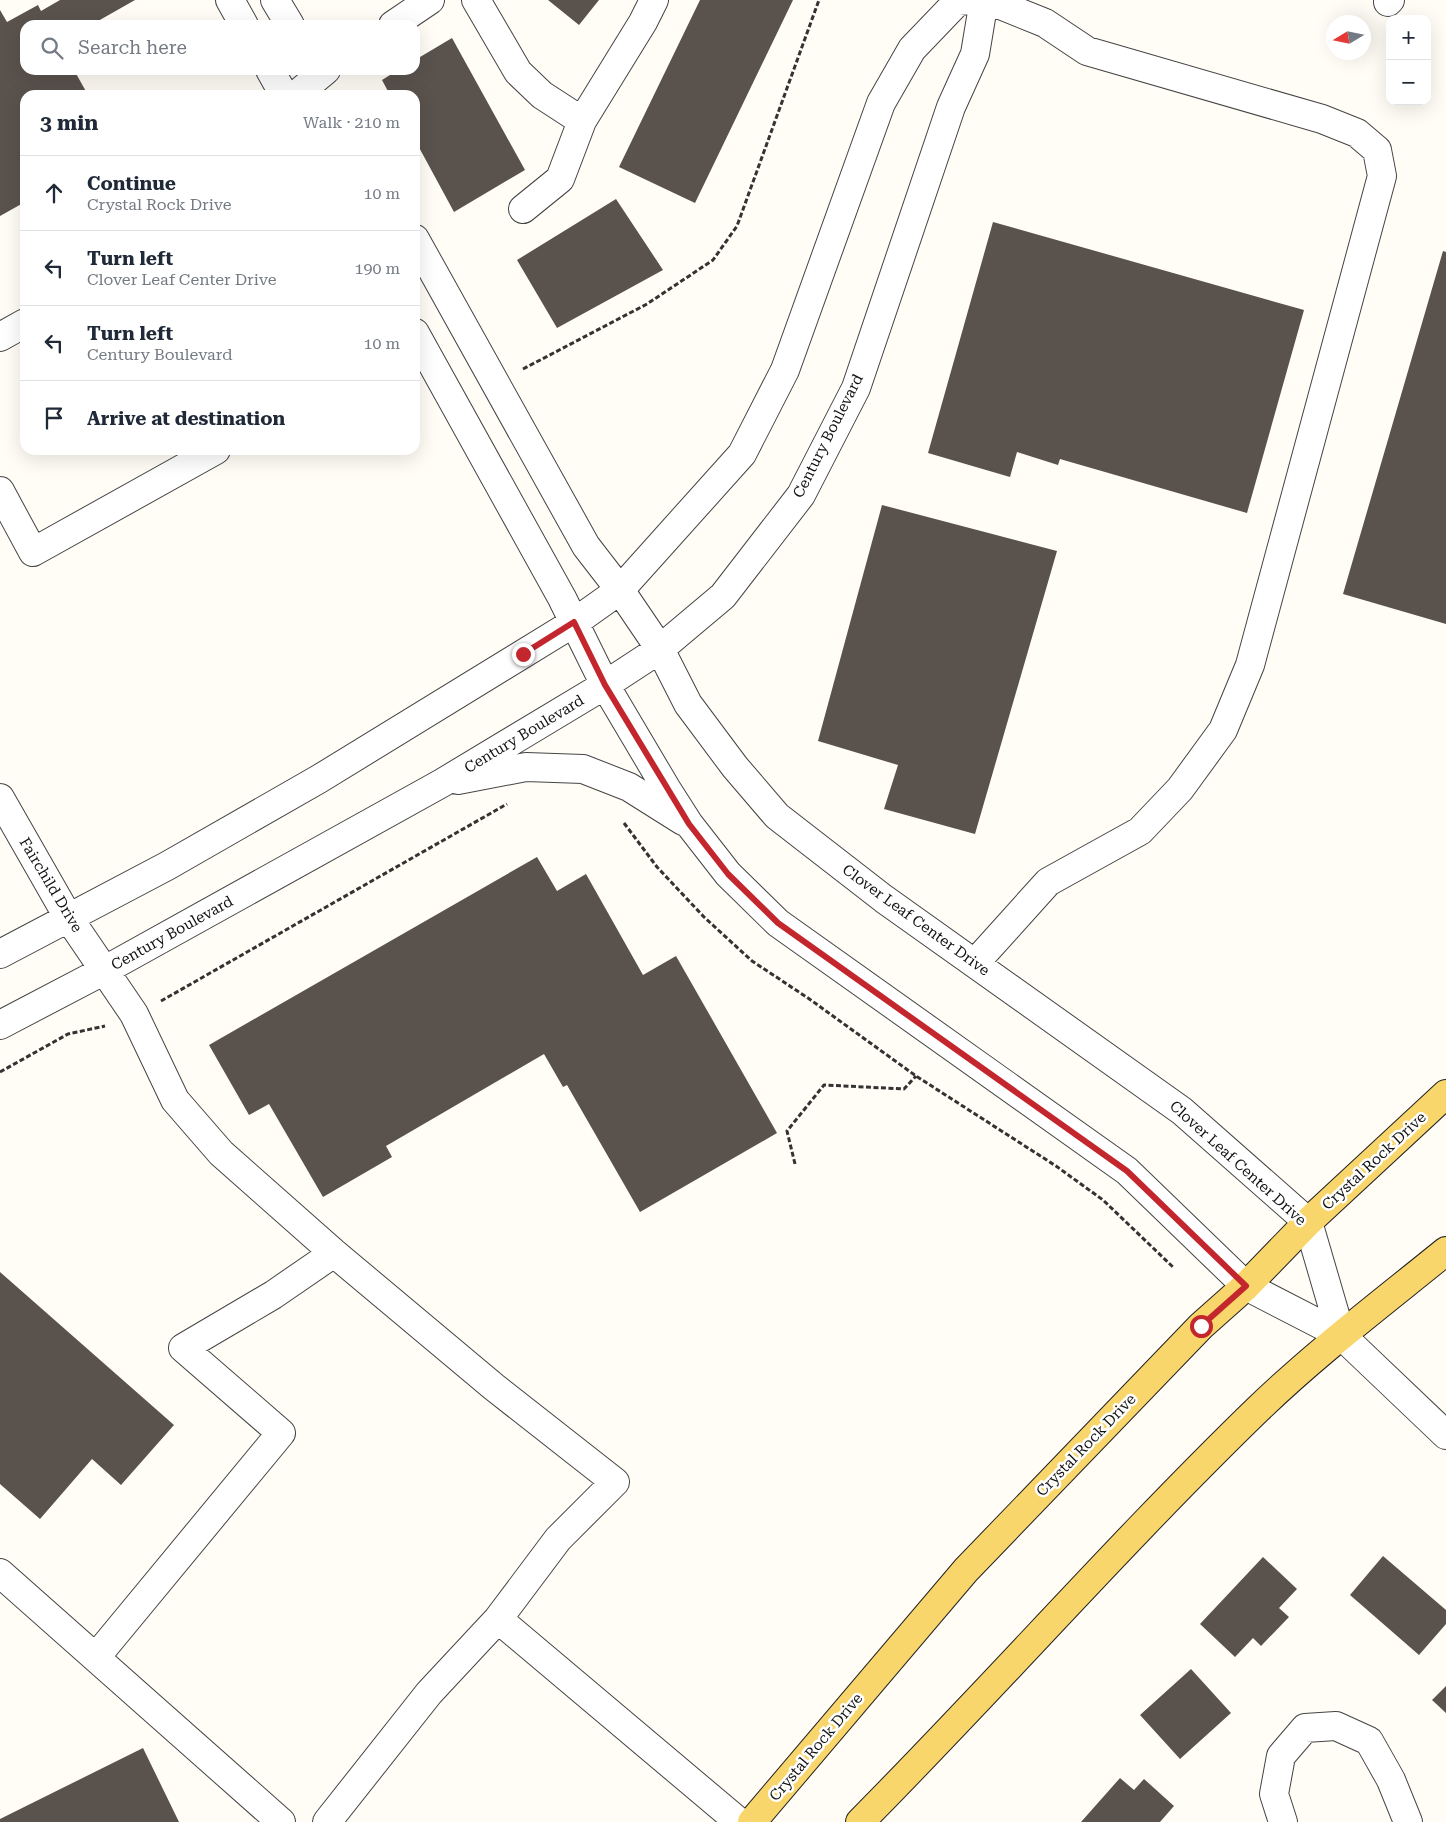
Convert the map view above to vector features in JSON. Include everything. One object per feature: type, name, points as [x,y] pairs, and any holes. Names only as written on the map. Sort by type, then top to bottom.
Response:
[{"type":"main road","name":"Crystal Rock Drive","points":[[752,1822],[966,1570],[1201,1326],[1246,1286],[1308,1222],[1446,1094]]},
{"type":"main road","points":[[860,1822],[1150,1518],[1258,1409],[1341,1335],[1446,1251]]},
{"type":"street","points":[[230,0],[241,20]]},
{"type":"street","points":[[275,0],[287,20]]},
{"type":"street","points":[[400,20],[430,0]]},
{"type":"street","points":[[476,0],[518,72],[542,95],[582,121]]},
{"type":"street","points":[[523,209],[560,180],[582,121],[643,22],[654,0]]},
{"type":"street","points":[[0,954],[167,866],[320,779],[574,622],[620,590],[742,454],[785,370],[881,103],[912,49],[958,1],[970,0]]},
{"type":"street","points":[[976,964],[1048,882],[1140,831],[1180,789],[1223,730],[1250,665],[1382,176],[1377,150],[1357,133],[1322,119],[1088,51],[1045,23],[986,0]]},
{"type":"street","name":"Century Boulevard","points":[[0,1025],[105,970],[442,783],[605,685],[660,649],[723,596],[800,495],[856,388],[952,106],[975,54],[986,0]]},
{"type":"street","points":[[273,75],[281,90]]},
{"type":"street","points":[[304,90],[324,77]]},
{"type":"street","name":"Clover Leaf Center Drive","points":[[420,248],[586,546],[620,590],[660,649],[688,704],[735,767],[777,816],[884,899],[1182,1111],[1308,1222],[1341,1335]]},
{"type":"street","points":[[0,337],[20,326]]},
{"type":"street","points":[[420,342],[574,622],[605,685],[689,824],[728,874],[778,923],[1127,1171],[1246,1286],[1341,1335],[1446,1435]]},
{"type":"street","points":[[0,491],[33,552],[207,455]]},
{"type":"street","points":[[442,783],[526,767],[583,769],[629,787],[689,824]]},
{"type":"street","name":"Fairchild Drive","points":[[0,798],[68,917],[134,1014],[175,1100],[221,1153],[334,1253],[494,1387],[615,1482],[558,1540],[498,1619]]},
{"type":"street","points":[[96,1656],[282,1433],[183,1348],[273,1295],[334,1253]]},
{"type":"street","points":[[0,1573],[282,1822]]},
{"type":"street","points":[[327,1822],[429,1693],[498,1619],[739,1822]]},
{"type":"street","points":[[1283,1822],[1274,1794],[1280,1756],[1305,1728],[1336,1726],[1369,1741],[1391,1780],[1408,1822]]},
{"type":"path","points":[[495,383],[647,304],[713,260],[737,226],[820,0]]},
{"type":"path","points":[[0,1072],[68,1034],[110,1025],[134,1014],[510,802]]},
{"type":"path","points":[[620,819],[658,867],[704,917],[752,961],[808,998],[916,1076],[1056,1166],[1103,1200],[1174,1268]]},
{"type":"path","points":[[795,1164],[787,1132],[824,1085],[904,1089],[916,1076]]},
{"type":"building","points":[[60,0],[135,0],[100,20],[20,20],[20,75],[77,75],[85,90],[20,90],[20,205],[0,216],[0,10],[7,22],[38,5],[41,11]]},
{"type":"building","points":[[548,0],[599,0],[579,25]]},
{"type":"building","points":[[700,0],[793,0],[695,203],[619,167]]},
{"type":"building","points":[[452,38],[525,170],[454,212],[420,149],[420,90],[387,90],[382,80],[390,75],[420,75],[420,57]]},
{"type":"building","points":[[616,199],[663,270],[557,328],[517,260]]},
{"type":"building","points":[[993,222],[1304,310],[1247,513],[1060,459],[1058,465],[1017,452],[1010,477],[928,453]]},
{"type":"building","points":[[1443,251],[1446,252],[1446,624],[1343,594]]},
{"type":"building","points":[[882,505],[1057,551],[975,834],[884,809],[898,765],[818,741]]},
{"type":"building","points":[[537,857],[557,891],[586,874],[643,975],[676,956],[777,1133],[640,1212],[567,1085],[563,1087],[544,1054],[386,1146],[392,1157],[323,1197],[269,1104],[249,1115],[209,1045]]},
{"type":"building","points":[[0,1272],[174,1425],[121,1485],[92,1459],[40,1519],[0,1484]]},
{"type":"building","points":[[1383,1556],[1446,1610],[1446,1624],[1419,1655],[1350,1595]]},
{"type":"building","points":[[1263,1557],[1297,1589],[1279,1608],[1289,1617],[1261,1646],[1253,1638],[1235,1657],[1200,1624]]},
{"type":"building","points":[[1191,1669],[1231,1713],[1180,1759],[1140,1715]]},
{"type":"building","points":[[1446,1686],[1446,1713],[1432,1700]]},
{"type":"building","points":[[143,1748],[179,1822],[0,1822],[0,1819]]},
{"type":"building","points":[[1120,1778],[1134,1790],[1144,1779],[1174,1806],[1160,1822],[1081,1822]]},
{"type":"route","points":[[523,654],[574,622],[605,685],[666,788],[689,824],[728,874],[778,923],[1127,1171],[1246,1286],[1201,1326]]}]
